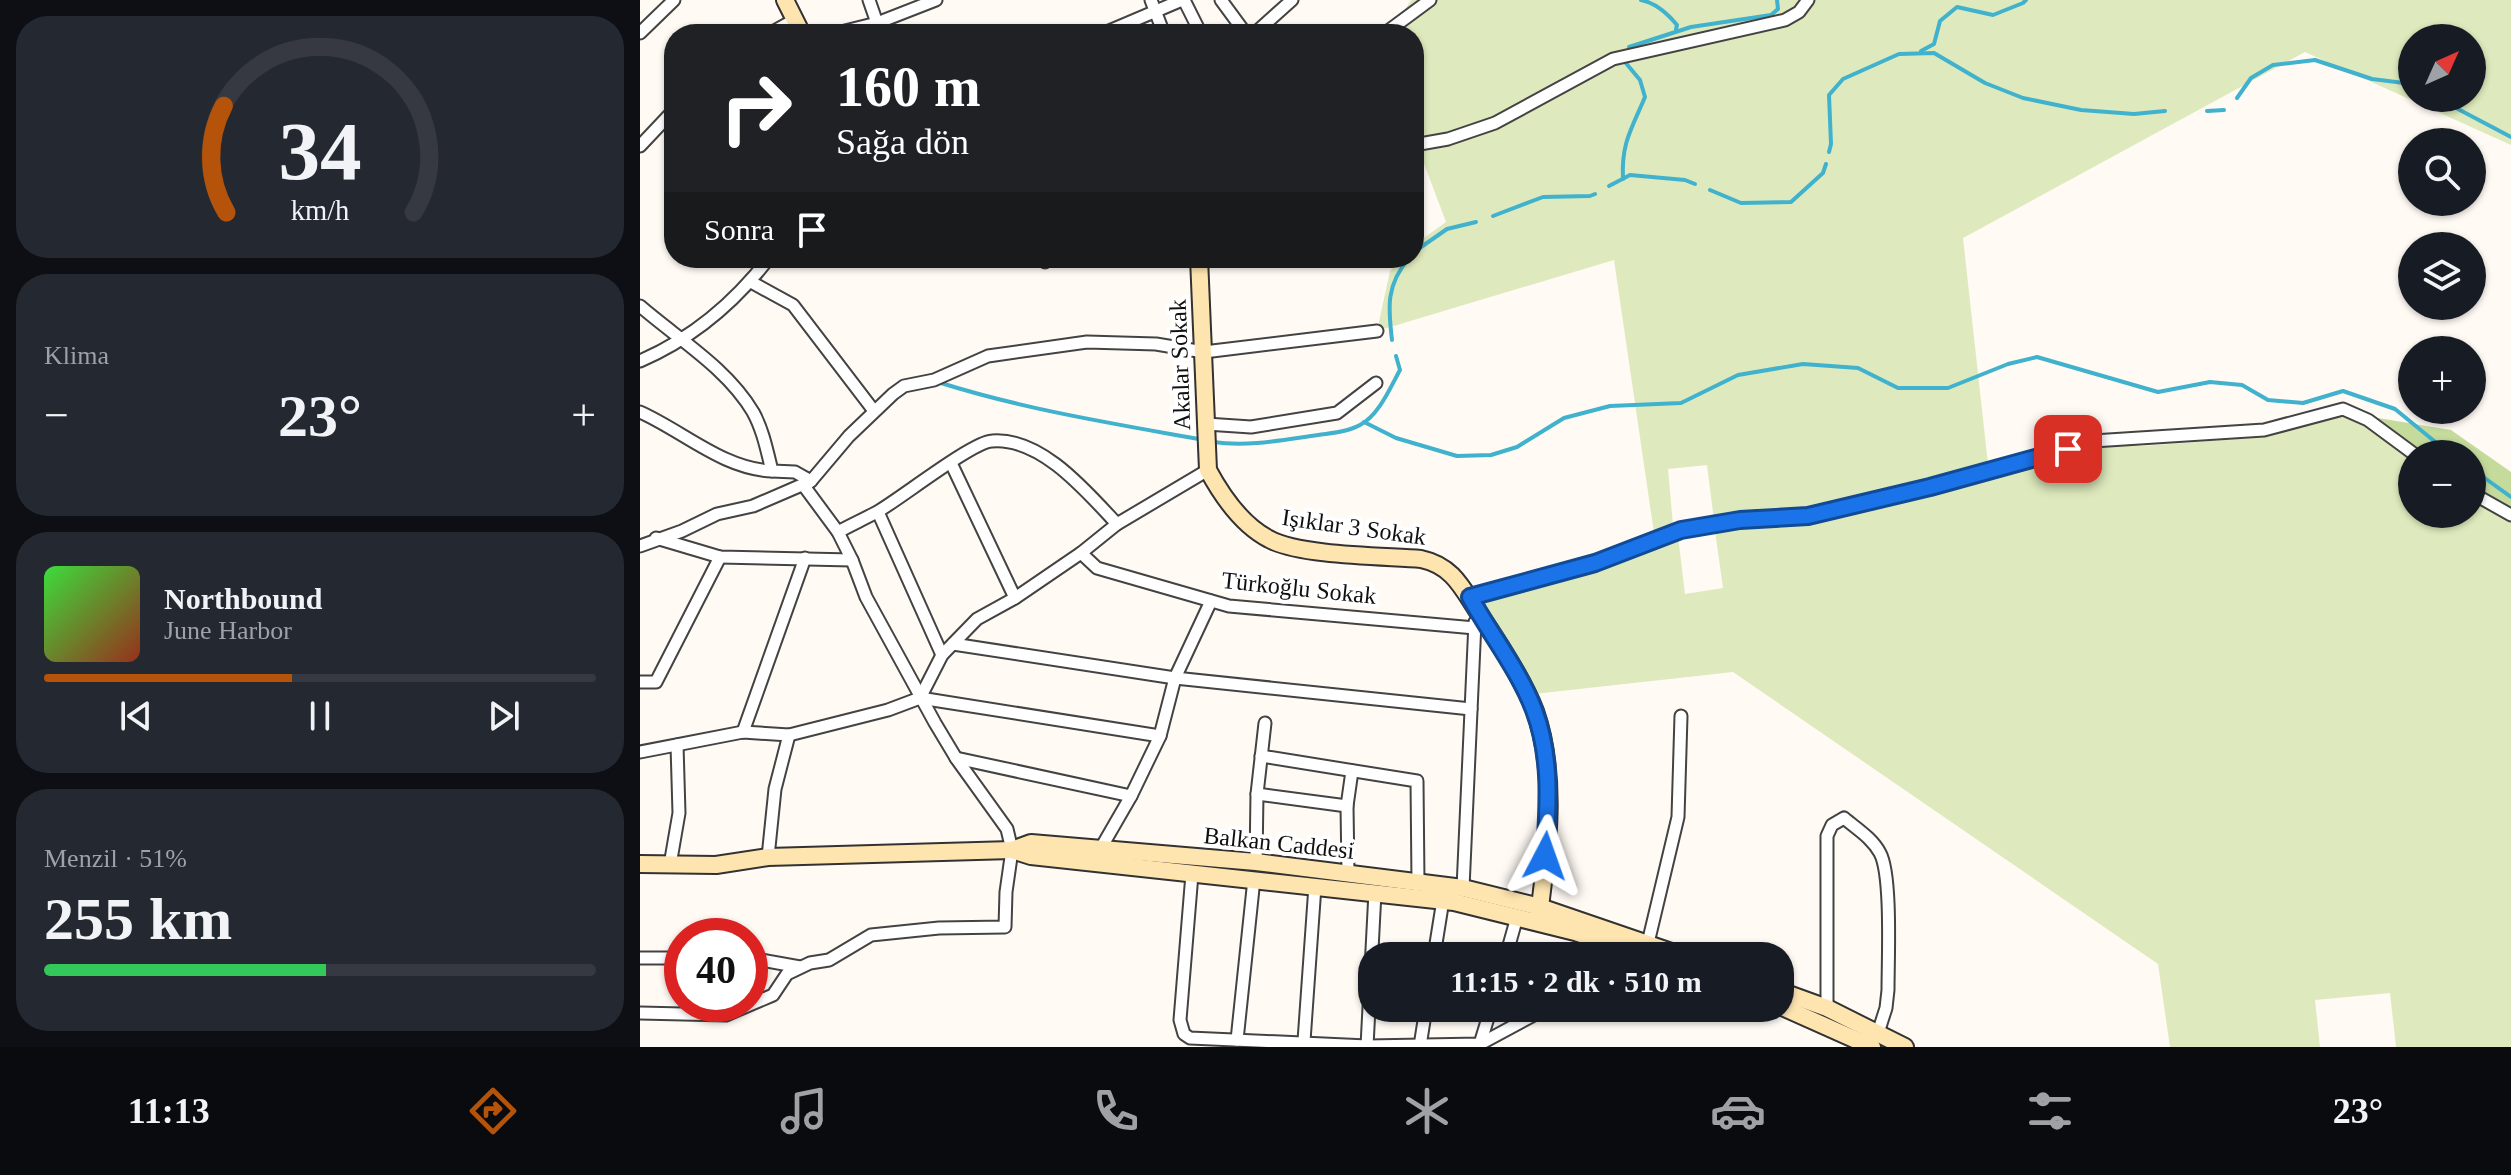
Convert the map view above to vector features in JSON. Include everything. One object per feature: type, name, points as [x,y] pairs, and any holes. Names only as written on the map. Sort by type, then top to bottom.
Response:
[{"type":"main road","points":[[785,0],[797,24]]},
{"type":"main road","name":"Akalar Sokak","points":[[1200,268],[1208,470]]},
{"type":"main road","name":"Işıklar 3 Sokak","points":[[1208,470],[1219,491],[1234,508],[1272,541],[1312,550],[1430,561],[1451,572],[1473,603],[1530,700],[1546,759],[1548,810],[1539,914]]},
{"type":"main road","name":"Balkan Caddesi","points":[[640,864],[716,865],[768,857],[1012,850],[1031,843],[1101,848],[1255,870],[1315,886],[1443,900],[1517,917],[1539,914]]},
{"type":"main road","name":"Balkan Caddesi","points":[[1012,850],[1031,856],[1192,874],[1255,870],[1348,873],[1463,888],[1622,942]]},
{"type":"main road","points":[[1794,996],[1827,1008],[1875,1040]]},
{"type":"main road","points":[[1794,1011],[1875,1040],[1905,1047]]},
{"type":"street","points":[[640,33],[674,0]]},
{"type":"street","points":[[869,0],[877,23]]},
{"type":"street","points":[[873,24],[936,0]]},
{"type":"street","points":[[1118,24],[1153,3],[1183,0],[1196,24]]},
{"type":"street","points":[[1221,0],[1239,24]]},
{"type":"street","points":[[1265,24],[1292,0]]},
{"type":"street","points":[[1398,24],[1430,0]]},
{"type":"street","points":[[1424,143],[1448,139],[1495,123],[1613,59],[1785,20],[1799,12],[1808,0]]},
{"type":"street","points":[[1153,3],[1160,24]]},
{"type":"street","points":[[640,146],[664,121]]},
{"type":"street","points":[[640,361],[683,340],[751,282],[762,268]]},
{"type":"street","points":[[751,282],[793,305],[874,411]]},
{"type":"street","points":[[640,306],[731,383],[763,434],[772,471]]},
{"type":"street","points":[[640,1013],[726,1015],[773,995],[787,974],[829,960],[871,935],[939,928],[1005,927],[1012,850],[1007,829],[956,758],[920,698],[866,597],[838,532],[804,486],[874,411],[904,386],[934,380],[988,356],[1087,342],[1156,344],[1204,352],[1377,331]]},
{"type":"street","points":[[1206,426],[1251,427],[1337,413],[1376,383]]},
{"type":"street","points":[[1463,888],[1475,628],[1473,603],[1595,563],[1681,530],[1740,520],[1808,516],[1930,487],[2093,441],[2264,430],[2343,409],[2368,420],[2398,442]]},
{"type":"street","points":[[640,412],[717,455],[753,470],[795,472],[811,481]]},
{"type":"street","points":[[838,532],[878,512],[989,441],[1016,443],[1039,453],[1071,477],[1117,524]]},
{"type":"street","points":[[951,463],[1015,598]]},
{"type":"street","points":[[920,698],[942,655],[977,619],[1015,598],[1117,524],[1208,470]]},
{"type":"street","points":[[640,546],[717,514],[753,506],[811,481]]},
{"type":"street","points":[[2486,501],[2511,515]]},
{"type":"street","points":[[878,512],[942,655]]},
{"type":"street","points":[[656,538],[720,557],[852,560]]},
{"type":"street","name":"Türkoğlu Sokak","points":[[1081,553],[1097,568],[1229,606],[1475,628]]},
{"type":"street","points":[[640,682],[656,682],[720,557]]},
{"type":"street","points":[[743,732],[805,558]]},
{"type":"street","points":[[1101,848],[1160,736],[1175,678],[1211,601]]},
{"type":"street","points":[[953,644],[1175,678],[1471,709]]},
{"type":"street","points":[[640,752],[743,732],[789,735],[888,710],[920,698],[1160,736]]},
{"type":"street","points":[[1648,942],[1678,817],[1681,716]]},
{"type":"street","points":[[1237,1040],[1255,870],[1257,794],[1265,723]]},
{"type":"street","points":[[768,857],[775,789],[789,735]]},
{"type":"street","points":[[670,865],[679,813],[677,745]]},
{"type":"street","points":[[1261,756],[1417,781],[1418,882]]},
{"type":"street","points":[[956,758],[1131,796]]},
{"type":"street","points":[[1348,873],[1347,806],[1352,771]]},
{"type":"street","points":[[1257,794],[1347,806]]},
{"type":"street","points":[[1827,1008],[1827,836],[1832,825],[1844,818],[1871,840],[1881,855],[1886,875],[1888,990],[1886,1008],[1875,1040]]},
{"type":"street","points":[[1192,874],[1181,1027],[1184,1034],[1197,1040],[1304,1041],[1367,1046],[1480,1044],[1521,1022]]},
{"type":"street","points":[[1304,1041],[1315,886]]},
{"type":"street","points":[[1367,1046],[1375,892]]},
{"type":"street","points":[[1436,942],[1443,900]]},
{"type":"street","points":[[1510,942],[1517,917]]},
{"type":"street","points":[[640,958],[664,958]]},
{"type":"street","points":[[768,961],[801,967]]},
{"type":"street","points":[[1420,1046],[1424,1022]]},
{"type":"street","points":[[1480,1044],[1487,1022]]},
{"type":"green space","points":[[1411,0],[2511,0],[2511,145],[2486,134],[2486,128],[2473,128],[2438,112],[2486,112],[2486,24],[2398,24],[2398,94],[2305,52],[1963,238],[1988,464],[1807,511],[1736,514],[1714,520],[1707,465],[1668,469],[1673,525],[1654,533],[1614,260],[1377,331],[1390,271],[1393,268],[1424,268],[1424,238],[1446,222],[1424,164],[1424,24],[1396,24]]},
{"type":"green space","points":[[2341,415],[2363,421],[2398,446],[2398,528],[2486,528],[2486,504],[2511,519],[2511,1047],[2396,1047],[2390,993],[2315,1000],[2320,1047],[2170,1047],[2158,964],[1733,672],[1534,694],[1483,602],[1598,570],[1678,536],[1685,594],[1723,588],[1715,531],[1738,526],[1808,524],[1990,478],[2096,444],[2142,446],[2266,437]]},
{"type":"green space","points":[[2372,417],[2398,421],[2398,424],[2451,430],[2465,440],[2404,440]]},
{"type":"green space","points":[[2486,454],[2511,472],[2511,508],[2486,494]]},
{"type":"waterway","points":[[1641,0],[1666,13],[1677,25],[1676,29]]},
{"type":"waterway","points":[[1629,47],[1691,27],[1771,15],[1778,9],[1777,0]]},
{"type":"waterway","points":[[1921,51],[1934,44],[1940,21],[1957,7],[1993,15],[2026,0]]},
{"type":"waterway","points":[[1829,152],[1829,95],[1843,79],[1899,54],[1934,53],[1985,83],[2023,98],[2081,110],[2134,114],[2165,111]]},
{"type":"waterway","points":[[2237,98],[2251,78],[2273,65],[2315,60],[2372,79],[2398,82]]},
{"type":"waterway","points":[[1623,179],[1626,145],[1645,97],[1640,80],[1625,62]]},
{"type":"waterway","points":[[2207,111],[2224,110]]},
{"type":"waterway","points":[[2464,112],[2511,137]]},
{"type":"waterway","points":[[1710,190],[1741,203],[1791,202],[1823,173],[1826,164]]},
{"type":"waterway","points":[[1609,186],[1630,175],[1685,180],[1695,184]]},
{"type":"waterway","points":[[1493,216],[1543,197],[1595,194]]},
{"type":"waterway","points":[[1424,245],[1447,229],[1476,222]]},
{"type":"waterway","points":[[1392,340],[1390,297],[1402,268]]},
{"type":"waterway","points":[[1213,442],[1265,442],[1334,433],[1355,427],[1373,415],[1388,393],[1400,370],[1396,356]]},
{"type":"waterway","points":[[1364,422],[1396,438],[1457,456],[1491,455],[1517,447],[1564,418],[1610,406],[1681,403],[1738,375],[1803,364],[1858,368],[1898,388],[1948,388],[2008,364],[2037,357],[2158,392],[2210,382],[2242,385],[2268,400],[2303,403],[2343,391],[2395,409],[2433,440]]},
{"type":"waterway","points":[[941,383],[1039,409],[1204,440]]},
{"type":"waterway","points":[[2486,479],[2511,497]]},
{"type":"route","points":[[1545,856],[1549,784],[1535,712],[1470,597],[1595,563],[1681,530],[1740,520],[1808,516],[2068,449]]}]
